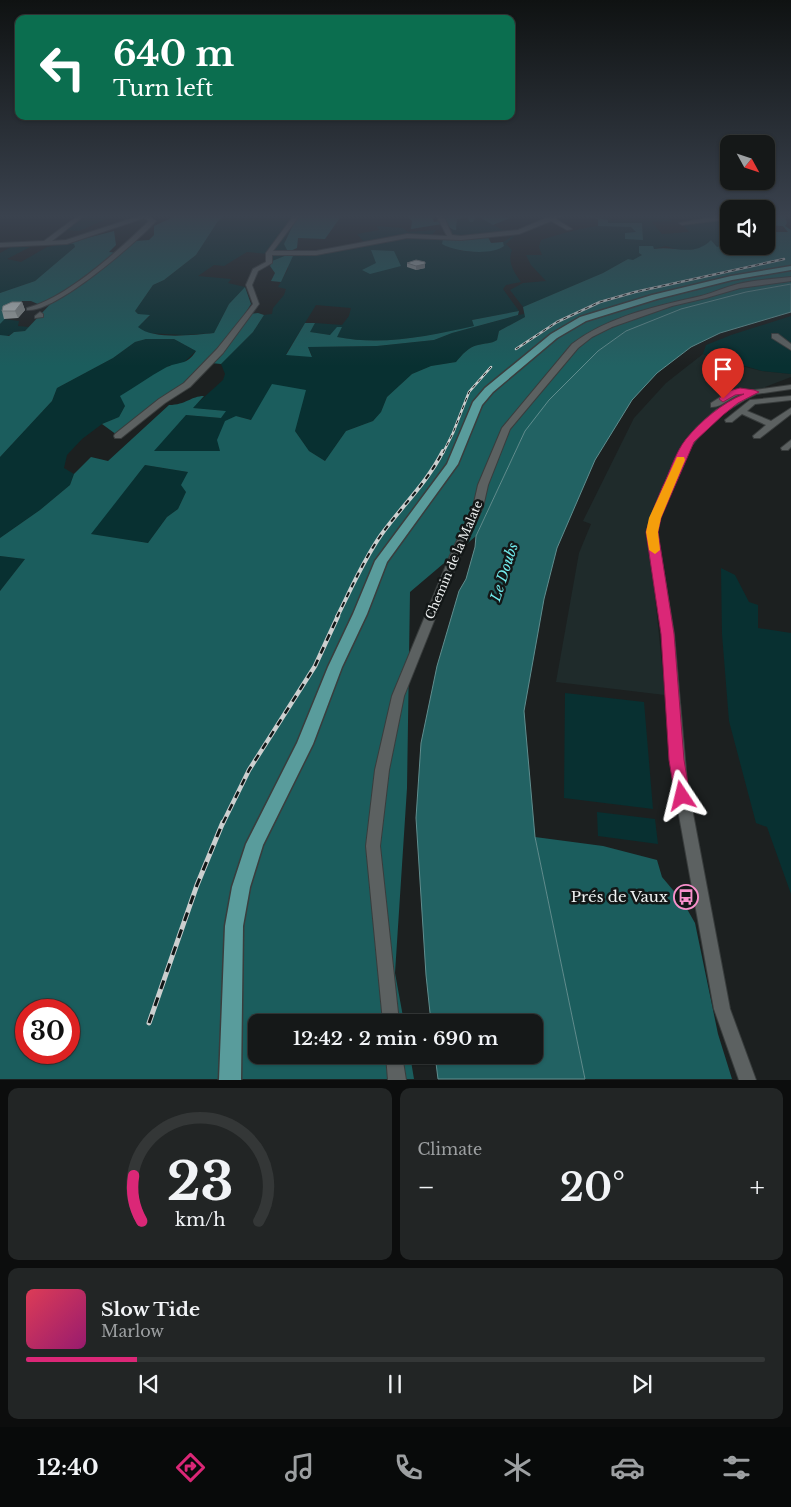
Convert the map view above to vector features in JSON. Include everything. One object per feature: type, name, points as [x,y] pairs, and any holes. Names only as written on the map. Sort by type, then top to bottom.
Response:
[{"type":"main road","points":[[230,1080],[234,926],[241,887],[255,844],[305,744],[335,667],[360,614],[381,561],[452,464],[476,404],[489,390],[554,336],[583,319],[655,297],[731,278],[791,268]]},
{"type":"street","points":[[29,309],[37,309],[63,293],[100,265]]},
{"type":"street","points":[[118,436],[162,401],[187,385],[220,351],[256,304],[249,285],[255,270],[264,265]]},
{"type":"street","name":"Chemin de la Malate","points":[[390,1014],[374,846],[382,770],[398,696],[457,551],[478,507],[483,485],[506,428],[575,346],[589,335],[609,325],[670,304],[704,297],[740,286],[791,279]]},
{"type":"street","points":[[775,336],[791,348]]},
{"type":"street","points":[[714,405],[732,393],[740,391],[754,392],[791,387]]},
{"type":"street","points":[[748,1080],[722,1009],[680,782],[668,634],[652,532],[655,518],[683,452],[690,441],[719,412],[735,401],[754,392]]},
{"type":"street","points":[[729,420],[753,402],[791,398]]},
{"type":"street","points":[[757,436],[791,410]]},
{"type":"street","points":[[741,411],[772,425]]},
{"type":"street","points":[[395,1064],[397,1080]]},
{"type":"shaded area","points":[[0,265],[53,265],[35,281],[0,293]]},
{"type":"shaded area","points":[[53,265],[183,265],[164,280],[153,285],[135,311],[138,314],[150,315],[138,327],[153,334],[185,335],[214,333],[229,304],[245,287],[251,304],[230,336],[204,365],[168,396],[117,435],[102,424],[119,417],[125,406],[120,396],[165,368],[186,361],[196,351],[174,339],[146,339],[135,342],[113,358],[57,388],[52,401],[0,457],[0,335],[9,336],[14,332],[25,331],[55,299],[40,305],[31,301],[22,301],[0,324],[0,293],[35,281]]},
{"type":"shaded area","points":[[183,265],[213,265],[198,276],[231,279],[228,283],[245,287],[229,304],[214,333],[184,335],[145,333],[137,327],[150,316],[138,314],[135,311],[153,285],[164,280]]},
{"type":"shaded area","points":[[288,265],[512,265],[521,282],[506,285],[503,289],[519,311],[472,320],[475,326],[406,339],[354,340],[336,337],[342,327],[330,335],[309,332],[315,323],[342,325],[349,316],[351,308],[316,305],[286,354],[312,356],[308,347],[377,346],[434,340],[452,333],[518,315],[524,314],[525,317],[499,331],[497,340],[471,348],[456,362],[431,366],[412,374],[387,397],[381,412],[373,421],[346,431],[325,461],[309,451],[295,431],[236,416],[220,451],[153,451],[186,415],[221,418],[225,411],[192,408],[223,380],[225,374],[221,364],[253,332],[264,315],[272,314],[273,308],[284,295],[286,289],[278,287],[288,269]]},
{"type":"shaded area","points":[[289,265],[281,282],[271,281],[275,273],[270,266]]},
{"type":"shaded area","points":[[371,265],[401,266],[370,274],[362,270]]},
{"type":"shaded area","points":[[531,265],[617,265],[523,307],[510,290],[523,283],[546,281]]},
{"type":"shaded area","points":[[617,265],[791,265],[791,284],[746,292],[525,431],[476,536],[410,592],[407,788],[395,973],[403,1014],[248,1014],[248,1064],[412,1064],[414,1079],[0,1079],[0,591],[25,559],[0,556],[0,538],[40,510],[70,485],[74,474],[91,457],[108,461],[169,405],[180,404],[195,397],[204,396],[193,408],[226,411],[221,418],[186,415],[154,451],[220,451],[217,440],[225,421],[236,416],[251,420],[272,384],[306,390],[295,431],[309,451],[325,461],[346,431],[373,421],[381,412],[387,397],[412,374],[431,366],[456,362],[471,348],[497,340],[499,331],[525,317],[523,307]],"holes":[[[145,465],[188,472],[181,485],[186,492],[178,509],[167,517],[148,543],[91,534]]]},
{"type":"shaded area","points":[[519,311],[518,315],[452,333],[434,340],[377,346],[308,347],[312,357],[286,355],[305,323],[315,323],[310,332],[330,335],[337,327],[342,327],[337,337],[354,340],[389,340],[406,339],[474,326],[472,320]]},
{"type":"shaded area","points":[[258,313],[264,315],[253,332],[221,364],[211,363],[250,314]]},
{"type":"shaded area","points":[[791,316],[791,374],[762,371],[703,354],[706,345]]},
{"type":"shaded area","points":[[4,319],[19,321],[18,326],[29,327],[25,331],[14,332],[7,336],[0,335],[0,324]]},
{"type":"shaded area","points":[[146,339],[174,339],[196,351],[182,364],[168,366],[125,406],[119,417],[102,424],[82,439],[67,455],[64,468],[74,474],[70,485],[40,510],[0,538],[0,457],[52,401],[57,388],[113,358],[135,342]]},
{"type":"shaded area","points":[[703,354],[762,371],[791,374],[791,377],[765,387],[766,389],[733,397],[696,427],[683,446],[648,527],[665,695],[556,682],[579,553],[591,524],[583,521],[634,418],[666,383]]},
{"type":"shaded area","points":[[145,465],[188,472],[186,492],[178,509],[167,517],[148,543],[90,534]]},
{"type":"shaded area","points":[[0,556],[25,559],[0,591]]},
{"type":"shaded area","points":[[721,568],[735,575],[749,602],[758,605],[758,628],[791,633],[791,894],[767,827],[756,823],[729,721],[722,634]]},
{"type":"shaded area","points":[[565,693],[644,702],[653,809],[564,798]]},
{"type":"shaded area","points":[[597,812],[655,819],[658,844],[598,836]]},
{"type":"shaded area","points":[[535,837],[603,846],[657,860],[662,877],[683,902],[695,923],[718,1034],[732,1079],[585,1079]]},
{"type":"water","name":"Le Doubs","points":[[791,284],[791,312],[720,333],[691,347],[657,373],[632,400],[595,460],[557,548],[544,599],[524,711],[535,837],[585,1079],[438,1079],[436,1064],[543,1064],[543,1014],[430,1014],[416,818],[421,743],[437,666],[459,591],[466,579],[475,547],[476,536],[525,431],[549,400],[598,351],[626,331],[681,309],[746,292]]},
{"type":"building","points":[[12,302],[22,302],[15,311],[2,311],[3,306]]},
{"type":"railway","points":[[516,349],[557,322],[600,302],[635,292],[755,265]]},
{"type":"railway","points":[[443,453],[469,392],[491,367]]},
{"type":"railway","points":[[337,617],[375,545],[437,463],[443,451]]},
{"type":"railway","points":[[223,823],[249,770],[315,666],[338,616]]},
{"type":"railway","points":[[149,1023],[197,885],[223,822]]},
{"type":"slow traffic","points":[[655,550],[652,532],[655,518],[680,460]]},
{"type":"place","name":"Prés de Vaux","points":[[686,897]]},
{"type":"route","points":[[682,796],[677,760],[668,634],[652,532],[655,518],[683,452],[690,441],[719,412],[735,401],[754,392],[740,391],[732,393],[723,399]]}]
